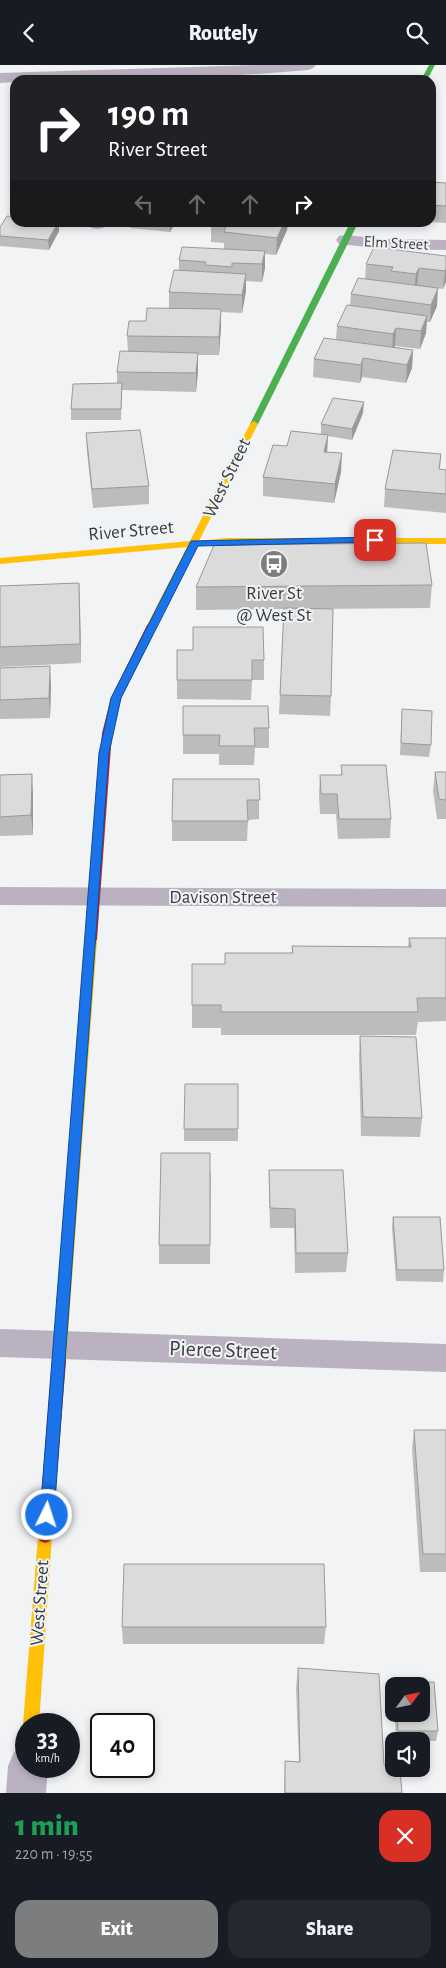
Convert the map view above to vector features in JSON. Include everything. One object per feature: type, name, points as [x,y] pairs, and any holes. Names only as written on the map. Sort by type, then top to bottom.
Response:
[{"type":"main road","name":"West Street","points":[[32,1713],[104,753],[111,716],[124,679],[195,543],[352,227]]},
{"type":"main road","name":"River Street","points":[[0,561],[195,543],[347,540],[446,541]]},
{"type":"street","points":[[85,75],[254,70],[308,65]]},
{"type":"street","name":"Elm Street","points":[[345,240],[385,244],[446,245]]},
{"type":"street","name":"Davison Street","points":[[0,896],[446,899]]},
{"type":"street","name":"Pierce Street","points":[[0,1343],[446,1358]]},
{"type":"street","points":[[26,1793],[27,1778]]},
{"type":"building","points":[[436,182],[446,183],[446,206],[436,205]]},
{"type":"building","points":[[7,216],[10,216],[10,227],[56,227],[48,240],[0,236],[0,227]]},
{"type":"building","points":[[226,227],[282,227],[277,238],[224,232]]},
{"type":"building","points":[[182,247],[265,251],[262,264],[232,263],[232,267],[205,265],[206,262],[179,260]]},
{"type":"building","points":[[374,247],[446,256],[446,268],[445,271],[419,268],[416,274],[391,271],[393,267],[366,264]]},
{"type":"building","points":[[174,270],[246,274],[242,295],[169,292]]},
{"type":"building","points":[[358,278],[438,288],[431,305],[351,294]]},
{"type":"building","points":[[347,305],[427,316],[421,331],[396,328],[393,334],[337,326]]},
{"type":"building","points":[[147,308],[221,309],[219,337],[127,336],[129,321],[146,321]]},
{"type":"building","points":[[324,338],[413,350],[407,365],[363,358],[361,365],[314,359]]},
{"type":"building","points":[[120,351],[198,353],[196,373],[117,372]]},
{"type":"building","points":[[122,383],[121,409],[71,409],[73,384]]},
{"type":"building","points":[[333,398],[364,402],[352,429],[321,424]]},
{"type":"building","points":[[140,430],[149,486],[92,489],[86,433]]},
{"type":"building","points":[[291,431],[328,435],[324,452],[342,453],[335,484],[263,477],[273,445],[287,446]]},
{"type":"building","points":[[393,450],[441,454],[439,469],[446,470],[446,494],[385,489]]},
{"type":"building","points":[[426,543],[432,585],[196,587],[214,545]]},
{"type":"building","points":[[79,583],[80,644],[0,647],[0,586]]},
{"type":"building","points":[[284,608],[333,609],[331,696],[280,695]]},
{"type":"building","points":[[193,627],[263,627],[264,660],[252,660],[252,680],[177,680],[177,650],[193,650]]},
{"type":"building","points":[[50,666],[49,698],[0,700],[0,668]]},
{"type":"building","points":[[183,706],[268,706],[269,728],[254,728],[255,746],[219,746],[220,735],[183,735]]},
{"type":"building","points":[[402,709],[432,711],[431,745],[401,743]]},
{"type":"building","points":[[341,765],[386,765],[391,819],[339,819],[337,794],[321,794],[320,775],[342,775]]},
{"type":"building","points":[[435,772],[446,772],[446,800],[439,799]]},
{"type":"building","points":[[32,774],[31,815],[0,817],[0,775]]},
{"type":"building","points":[[173,779],[259,779],[260,800],[247,800],[248,821],[172,821]]},
{"type":"building","points":[[409,938],[446,938],[446,998],[417,998],[418,1012],[221,1012],[221,1005],[192,1005],[192,964],[225,964],[225,953],[293,953],[292,946],[411,947]]},
{"type":"building","points":[[360,1036],[416,1037],[422,1118],[363,1117]]},
{"type":"building","points":[[185,1084],[238,1084],[238,1129],[184,1129]]},
{"type":"building","points":[[161,1153],[210,1153],[210,1245],[159,1245]]},
{"type":"building","points":[[269,1170],[343,1170],[348,1253],[296,1253],[295,1209],[270,1208]]},
{"type":"building","points":[[393,1217],[440,1217],[444,1270],[397,1270]]},
{"type":"building","points":[[414,1430],[446,1430],[446,1554],[423,1554]]},
{"type":"building","points":[[124,1564],[324,1564],[326,1627],[122,1627]]},
{"type":"building","points":[[298,1668],[379,1674],[385,1777],[401,1777],[402,1793],[285,1793],[285,1761],[300,1762]]},
{"type":"building","points":[[430,1682],[434,1682],[438,1731],[398,1731],[398,1723],[430,1723]]},
{"type":"traffic: fast","points":[[427,75],[432,65]]},
{"type":"traffic: fast","points":[[254,424],[352,227]]},
{"type":"traffic: slow","points":[[152,625],[254,424]]},
{"type":"traffic: slow","points":[[0,561],[226,541],[446,541]]},
{"type":"traffic: slow","points":[[59,1361],[91,940]]},
{"type":"traffic: slow","points":[[32,1713],[45,1536]]},
{"type":"traffic: jam","points":[[91,940],[107,733],[116,698],[152,625]]},
{"type":"traffic: jam","points":[[45,1536],[59,1361]]},
{"type":"place","name":"River St @ West St","points":[[274,564]]},
{"type":"route","points":[[47,1515],[104,753],[116,698],[124,679],[195,543],[375,540]]}]
